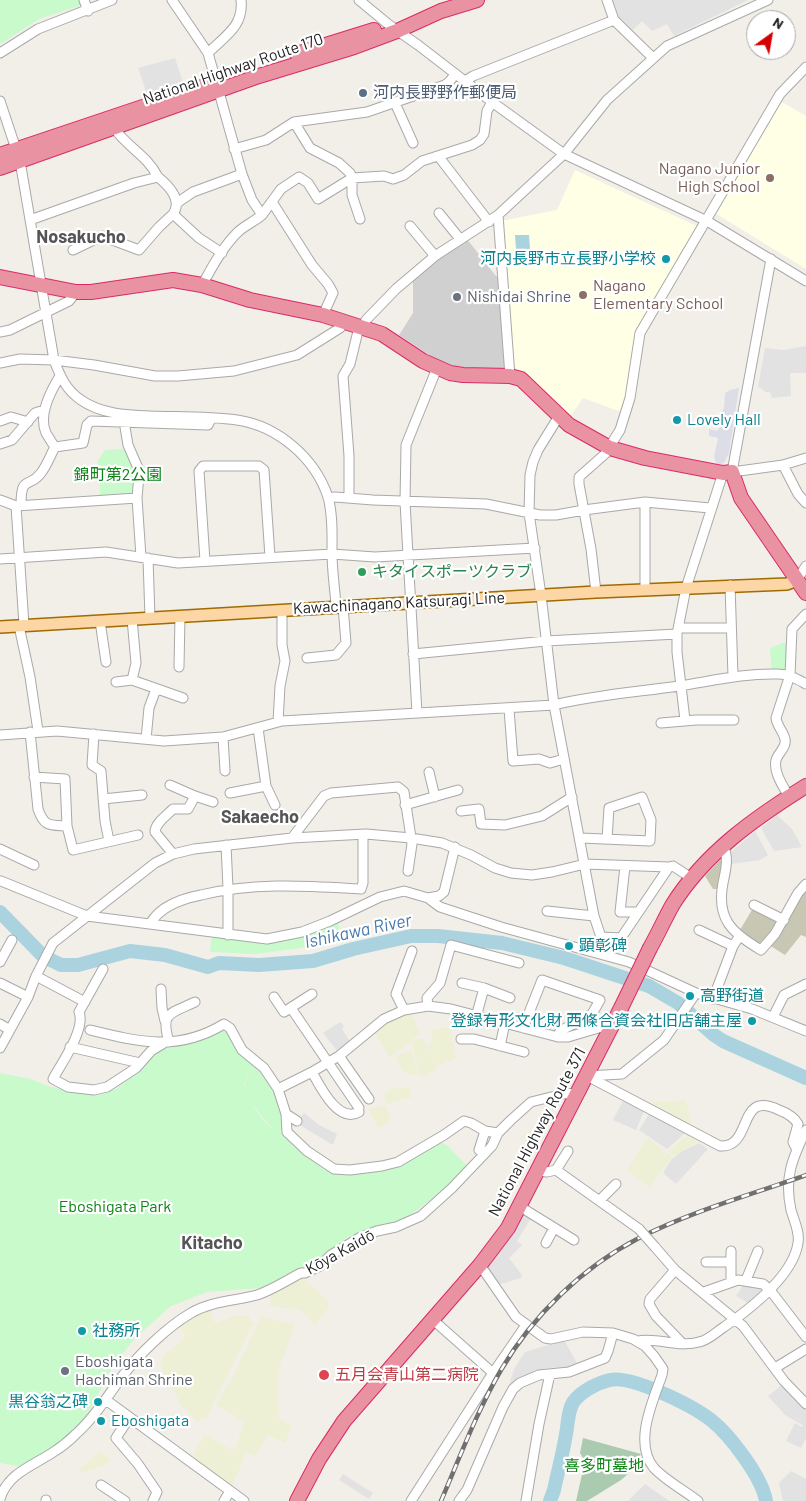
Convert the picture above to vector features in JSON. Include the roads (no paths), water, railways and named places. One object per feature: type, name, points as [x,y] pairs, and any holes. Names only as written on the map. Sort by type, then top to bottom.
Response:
[{"type":"highway","name":"National Highway Route 170","points":[[392,28],[455,0]]},
{"type":"highway","name":"National Highway Route 170","points":[[0,155],[18,155],[114,128],[217,87],[261,66],[392,28],[477,0]]},
{"type":"highway","name":"National Highway Route 170","points":[[0,168],[18,155],[217,87]]},
{"type":"highway","points":[[0,277],[76,292],[90,292],[173,280],[202,285],[250,300],[323,315],[382,334],[437,368],[463,375],[510,376],[522,379],[559,416],[582,434],[610,448],[645,458],[727,472],[741,498],[806,593]]},
{"type":"highway","name":"National Highway Route 371","points":[[297,1501],[319,1459],[344,1421],[480,1266],[508,1228],[673,904],[723,845],[764,812],[806,786]]},
{"type":"main road","name":"Kawachinagano Katsuragi Line","points":[[0,627],[645,589],[789,584],[797,580]]},
{"type":"street","points":[[84,0],[88,10]]},
{"type":"street","points":[[0,53],[38,29],[112,0]]},
{"type":"street","points":[[172,0],[208,53],[242,174],[252,200],[262,215]]},
{"type":"street","points":[[208,53],[236,27],[242,16],[242,0]]},
{"type":"street","points":[[359,0],[392,28],[564,154],[707,220],[806,281]]},
{"type":"street","points":[[607,0],[614,20],[652,57]]},
{"type":"street","points":[[349,498],[343,376],[350,364],[361,328],[381,302],[435,256],[498,215],[564,154],[607,100],[652,57],[667,46],[768,0]]},
{"type":"street","points":[[465,81],[473,76],[614,20]]},
{"type":"street","points":[[596,592],[579,477],[610,448],[620,430],[630,398],[640,334],[780,94],[806,67]]},
{"type":"street","points":[[234,148],[266,140],[294,122],[367,112],[395,103],[445,85],[455,74]]},
{"type":"street","points":[[0,102],[18,155],[54,360],[65,384],[81,400],[102,410],[134,415],[211,418],[247,423],[276,435],[294,446],[320,480],[328,498],[332,522],[332,554],[346,643],[336,655],[308,658]]},
{"type":"street","points":[[202,285],[222,252],[241,230],[262,215],[281,189],[299,177],[308,183],[318,199],[352,178],[384,176],[393,179],[404,175],[422,161],[480,140],[484,134],[487,111],[492,102]]},
{"type":"street","points":[[395,103],[413,143]]},
{"type":"street","points":[[294,122],[310,148],[339,163],[350,173],[352,178],[352,195],[360,218]]},
{"type":"street","points":[[73,250],[102,236],[139,250],[177,209],[173,192],[158,177],[146,158],[118,134],[114,128]]},
{"type":"street","points":[[439,156],[489,222]]},
{"type":"street","points":[[177,203],[193,192],[242,174]]},
{"type":"street","points":[[30,220],[134,183],[158,177]]},
{"type":"street","points":[[272,202],[312,265],[333,293],[323,315]]},
{"type":"street","points":[[439,213],[460,239]]},
{"type":"street","points":[[173,214],[199,238],[222,252]]},
{"type":"street","points":[[498,215],[510,376]]},
{"type":"street","points":[[410,226],[435,256]]},
{"type":"street","points":[[685,720],[677,652],[678,631],[686,588],[710,508],[727,472],[771,260]]},
{"type":"street","points":[[0,332],[10,330],[69,301],[76,292]]},
{"type":"street","points":[[0,363],[20,359],[54,360],[156,376],[234,371],[297,355],[340,328],[344,322]]},
{"type":"street","points":[[416,713],[404,502],[406,445],[437,368]]},
{"type":"street","points":[[55,448],[46,432],[44,410],[52,388],[60,376]]},
{"type":"street","points":[[0,444],[12,440],[35,413],[44,410]]},
{"type":"street","points":[[559,416],[538,450],[533,462],[530,475],[529,512],[554,705],[581,838],[594,916],[607,954]]},
{"type":"street","points":[[0,421],[12,417],[28,422]]},
{"type":"street","points":[[55,448],[83,443],[87,424],[91,420],[208,425],[211,418]]},
{"type":"street","points":[[124,421],[128,445],[139,475],[137,498],[150,618]]},
{"type":"street","points":[[55,448],[40,475],[24,484],[21,490],[18,505],[18,558],[21,626],[30,677],[34,732],[34,777],[38,809],[42,820],[49,825],[68,826]]},
{"type":"street","points":[[727,472],[783,465],[806,458]]},
{"type":"street","points":[[783,465],[798,494],[806,503]]},
{"type":"street","points":[[205,561],[199,471],[203,466],[259,466],[264,470],[270,557]]},
{"type":"street","points":[[328,498],[335,496],[404,502],[486,504],[540,515],[556,515],[645,502],[710,508]]},
{"type":"street","points":[[0,500],[18,505],[137,498]]},
{"type":"street","points":[[645,502],[645,589]]},
{"type":"street","points":[[0,559],[106,552],[178,563],[332,554],[375,557],[534,548]]},
{"type":"street","points":[[797,580],[806,566]]},
{"type":"street","points":[[730,585],[733,676]]},
{"type":"street","points":[[278,722],[280,686],[285,661],[282,645],[282,610]]},
{"type":"street","points":[[789,797],[779,779],[776,761],[786,744],[776,718],[790,675],[792,629],[806,614]]},
{"type":"street","points":[[180,616],[180,667]]},
{"type":"street","points":[[132,619],[136,663],[132,680]]},
{"type":"street","points":[[100,621],[106,662]]},
{"type":"street","points":[[412,654],[546,641],[731,628]]},
{"type":"street","points":[[0,735],[57,731],[164,741],[238,735],[278,722],[554,705],[582,698],[681,686],[733,676],[790,675],[806,684]]},
{"type":"street","points":[[116,682],[132,680],[183,698]]},
{"type":"street","points":[[146,739],[148,708],[156,688]]},
{"type":"street","points":[[509,709],[513,761],[539,759],[550,763],[564,759]]},
{"type":"street","points":[[662,723],[685,720],[734,720]]},
{"type":"street","points":[[258,728],[266,786],[275,805]]},
{"type":"street","points":[[94,734],[92,766],[101,771],[109,841]]},
{"type":"street","points":[[223,737],[225,771]]},
{"type":"street","points":[[429,772],[436,796]]},
{"type":"street","points":[[34,777],[65,779],[68,826],[73,850],[138,834]]},
{"type":"street","points":[[170,785],[212,802]]},
{"type":"street","points":[[230,793],[266,786]]},
{"type":"street","points":[[292,838],[324,796],[331,793],[398,787],[404,792],[412,844],[408,871]]},
{"type":"street","points":[[405,805],[458,790]]},
{"type":"street","points":[[103,799],[142,795]]},
{"type":"street","points":[[173,854],[155,832],[155,828],[174,808],[188,809],[195,796]]},
{"type":"street","points":[[461,811],[479,809],[481,824],[505,825],[542,816],[572,797]]},
{"type":"street","points":[[581,838],[650,841],[651,820],[642,797],[610,808],[607,839]]},
{"type":"street","points":[[150,924],[154,916],[172,903],[228,888],[287,885],[361,889],[363,883],[363,835]]},
{"type":"street","points":[[0,1048],[28,998],[40,967],[53,943],[144,871],[173,854],[194,849],[292,838],[363,835],[410,838],[442,843],[455,847],[495,868],[532,875],[585,864],[673,866],[693,879]]},
{"type":"street","points":[[226,845],[228,935]]},
{"type":"street","points":[[723,845],[727,854],[727,864],[720,906],[738,937],[761,950],[771,940],[798,893],[806,884]]},
{"type":"street","points":[[428,898],[439,896],[444,892],[455,847]]},
{"type":"street","points":[[0,849],[34,865]]},
{"type":"street","points":[[625,866],[620,912],[638,912]]},
{"type":"street","points":[[601,937],[622,938],[669,867]]},
{"type":"street","points":[[1,881],[87,916],[267,939],[302,932],[380,897],[404,892],[428,898],[440,907],[502,927],[607,954],[629,962],[696,993],[733,1002],[806,1031]]},
{"type":"street","points":[[754,905],[784,920]]},
{"type":"street","points":[[547,911],[594,916]]},
{"type":"street","points":[[699,930],[733,946]]},
{"type":"street","points":[[713,998],[738,937]]},
{"type":"street","points":[[0,962],[12,940]]},
{"type":"street","points":[[428,1006],[427,998],[440,983],[451,944],[519,963]]},
{"type":"street","points":[[404,1010],[396,994],[412,951]]},
{"type":"street","points":[[103,969],[79,1012],[81,1017],[77,1034],[53,1080],[68,1087],[94,1090],[107,1087],[140,1063],[151,1051],[166,1042]]},
{"type":"street","points":[[36,976],[85,1002]]},
{"type":"street","points":[[523,1028],[542,980],[600,1000],[592,1014],[560,1030],[558,1037]]},
{"type":"street","points":[[0,983],[28,998]]},
{"type":"street","points":[[462,983],[484,988],[510,998]]},
{"type":"street","points":[[774,1017],[784,995],[806,984]]},
{"type":"street","points":[[161,988],[166,1042]]},
{"type":"street","points":[[476,1017],[484,988]]},
{"type":"street","points":[[587,1076],[622,1074],[664,1040],[696,993]]},
{"type":"street","points":[[274,997],[284,1012],[312,994]]},
{"type":"street","points":[[165,1021],[168,1016],[195,1002]]},
{"type":"street","points":[[278,1089],[328,1063],[384,1019],[404,1010],[428,1006],[451,1009],[558,1037],[568,1037],[612,1024]]},
{"type":"street","points":[[291,1008],[359,1110],[355,1114],[344,1113],[338,1110],[326,1096],[312,1072]]},
{"type":"street","points":[[500,1046],[505,1023]]},
{"type":"street","points":[[0,1024],[10,1030]]},
{"type":"street","points":[[90,1030],[136,1042],[166,1042],[201,1036],[224,1024],[230,1028],[242,1050],[264,1068],[278,1089],[286,1114],[287,1132],[334,1169],[350,1170],[398,1162],[464,1122],[498,1134]]},
{"type":"street","points":[[461,1039],[474,1039],[524,1052]]},
{"type":"street","points":[[70,1047],[140,1063]]},
{"type":"street","points":[[339,1056],[369,1099]]},
{"type":"street","points":[[587,1076],[720,1146],[726,1146],[736,1141],[751,1110],[759,1105],[770,1105],[788,1114],[798,1124],[793,1142],[797,1150]]},
{"type":"street","name":"Kōya Kaidō","points":[[0,1500],[7,1483],[13,1476],[58,1449],[77,1433],[138,1359],[175,1324],[207,1306],[259,1294],[320,1266],[331,1255],[359,1238],[377,1231],[396,1227],[421,1216],[452,1188],[492,1146],[498,1134],[531,1102],[563,1094],[578,1093]]},
{"type":"street","points":[[286,1114],[297,1121]]},
{"type":"street","points":[[638,1341],[647,1339],[692,1344],[706,1340],[736,1319],[770,1290],[788,1266],[798,1243],[788,1186],[789,1174],[806,1130]]},
{"type":"street","points":[[479,1150],[485,1131]]},
{"type":"street","points":[[556,1170],[568,1151]]},
{"type":"street","points":[[538,1171],[556,1170],[639,1229],[675,1270],[743,1326],[793,1392],[806,1404]]},
{"type":"street","points":[[600,1200],[616,1184]]},
{"type":"street","points":[[519,1206],[574,1240]]},
{"type":"street","points":[[546,1243],[554,1228]]},
{"type":"street","points":[[731,1251],[731,1282]]},
{"type":"street","points":[[746,1280],[758,1251]]},
{"type":"street","points":[[706,1262],[731,1262]]},
{"type":"street","points":[[480,1266],[512,1312],[526,1326],[545,1338],[551,1339],[583,1332],[612,1333],[638,1341],[646,1347],[660,1363],[662,1369],[662,1375],[649,1410],[644,1432],[649,1461],[656,1470],[698,1501]]},
{"type":"street","points":[[675,1270],[650,1298],[649,1304],[656,1316],[683,1344]]},
{"type":"street","points":[[704,1292],[738,1280],[763,1284],[770,1290],[806,1337]]},
{"type":"street","points":[[432,1319],[493,1373]]},
{"type":"street","points":[[412,1501],[493,1373],[526,1326]]},
{"type":"street","points":[[459,1501],[466,1490],[513,1389],[538,1375],[569,1372],[605,1358],[612,1333]]},
{"type":"street","points":[[775,1368],[806,1349]]},
{"type":"street","points":[[526,1501],[539,1424],[550,1374]]},
{"type":"street","points":[[106,1400],[244,1501]]},
{"type":"street","points":[[129,1418],[116,1438],[138,1464],[157,1492],[153,1501]]},
{"type":"street","points":[[101,1485],[114,1498],[125,1501]]},
{"type":"street","points":[[224,1501],[230,1490]]},
{"type":"water","points":[[515,235],[529,235],[531,263],[517,264]]},
{"type":"waterway","name":"Ishikawa River","points":[[0,912],[43,956],[61,965],[78,965],[130,951],[165,955],[208,967],[219,963],[259,965],[313,961],[353,949],[411,936],[438,936],[502,943],[564,958],[649,986],[678,1003],[723,1041],[806,1078]]},
{"type":"waterway","points":[[550,1501],[572,1404],[585,1391],[610,1380],[633,1382],[647,1387],[691,1407],[711,1420],[744,1457],[758,1480],[766,1501]]},
{"type":"railway","points":[[441,1501],[476,1418],[501,1370],[528,1330],[561,1294],[598,1263],[659,1228],[700,1211],[806,1175]]},
{"type":"place","name":"河内長野野作郵便局","points":[[363,93]]},
{"type":"place","name":"Nagano Junior High School","points":[[770,178]]},
{"type":"place","name":"河内長野市立長野小学校","points":[[666,259]]},
{"type":"place","name":"Nagano Elementary School","points":[[583,295]]},
{"type":"place","name":"Nishidai Shrine","points":[[457,297]]},
{"type":"place","name":"Lovely Hall","points":[[677,420]]},
{"type":"place","name":"キタイスポーツクラブ","points":[[362,572]]},
{"type":"place","name":"顕彰碑","points":[[569,946]]},
{"type":"place","name":"高野街道","points":[[690,996]]},
{"type":"place","name":"登録有形文化財 西條合資会社旧店舗主屋","points":[[752,1021]]},
{"type":"place","name":"社務所","points":[[82,1331]]},
{"type":"place","name":"Eboshigata Hachiman Shrine","points":[[65,1371]]},
{"type":"place","name":"五月会青山第二病院","points":[[324,1375]]},
{"type":"place","name":"黒谷翁之碑","points":[[98,1402]]},
{"type":"place","name":"Eboshigata","points":[[101,1421]]},
{"type":"district","name":"Nosakucho","points":[[81,237]]},
{"type":"district","name":"Sakaecho","points":[[260,817]]},
{"type":"district","name":"Kitacho","points":[[212,1243]]},
{"type":"park label","name":"錦町第2公園","points":[[118,475]]},
{"type":"park label","name":"Eboshigata Park","points":[[115,1207]]},
{"type":"park label","name":"喜多町墓地","points":[[604,1466]]}]
